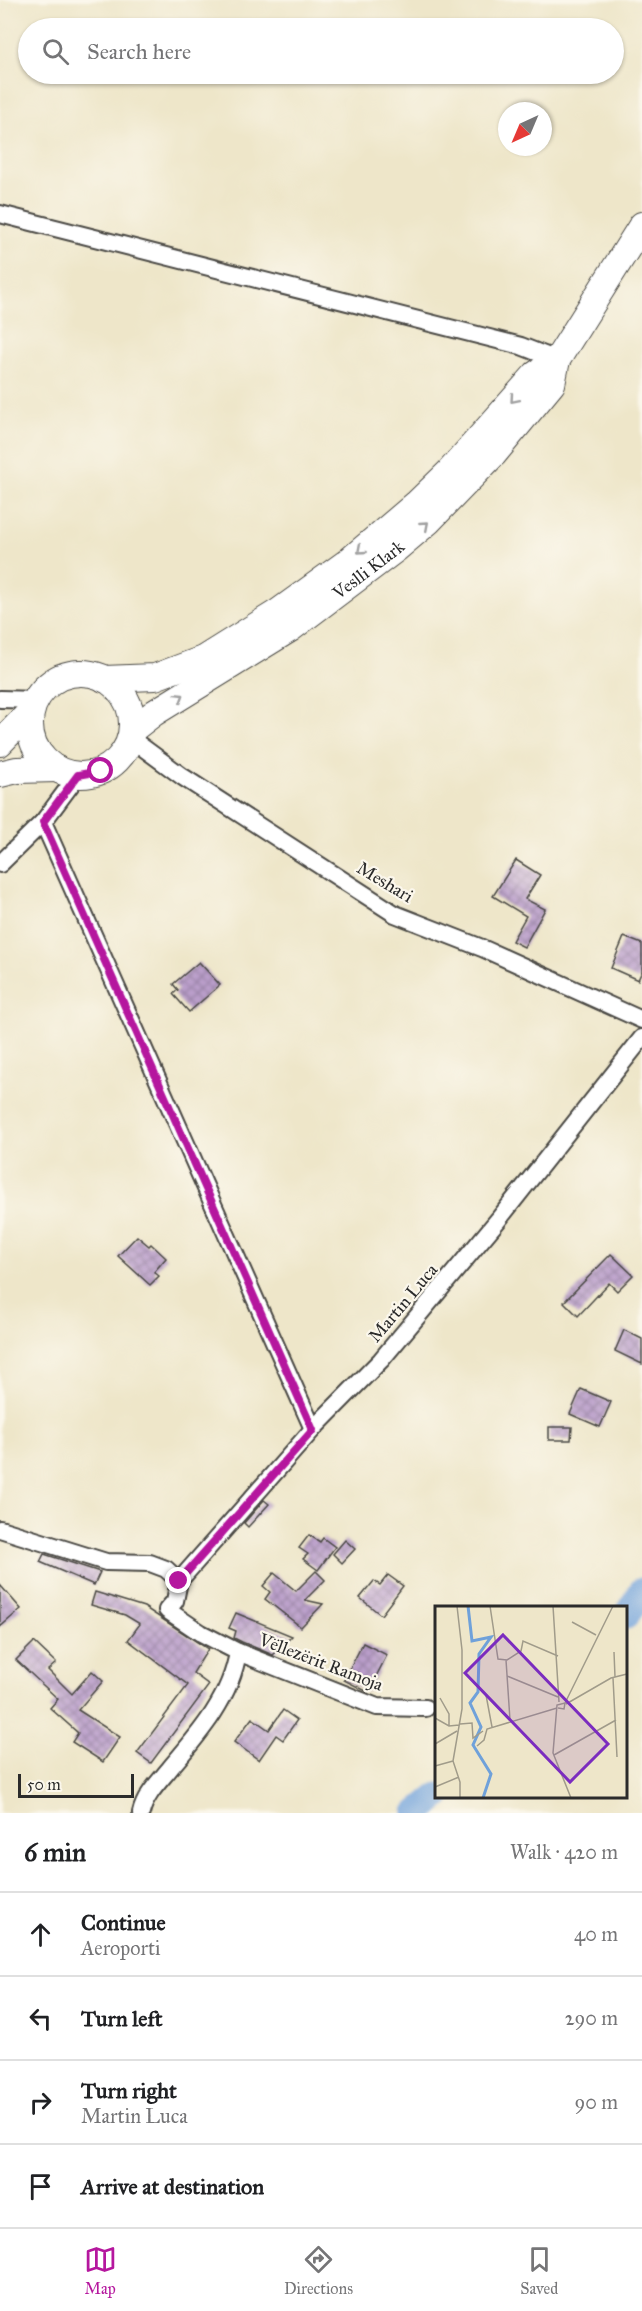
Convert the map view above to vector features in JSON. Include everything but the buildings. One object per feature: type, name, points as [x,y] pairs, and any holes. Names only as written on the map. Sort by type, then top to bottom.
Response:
[{"type":"main road","name":"Veslli Klark","points":[[131,734],[154,713],[290,629],[396,549],[429,521],[494,454],[552,384],[557,360],[642,225]]},
{"type":"main road","name":"Veslli Klark","points":[[104,679],[155,677],[193,663],[243,636],[278,612],[350,560],[416,504],[449,472],[536,374],[557,360]]},
{"type":"main road","points":[[0,743],[42,691],[60,677],[83,673],[104,679],[122,694],[127,704],[131,734],[119,758],[101,771],[17,770],[0,774]]},
{"type":"main road","points":[[33,705],[30,722],[34,744],[39,754],[68,772]]},
{"type":"street","points":[[0,214],[520,346],[557,360]]},
{"type":"street","points":[[0,699],[33,705]]},
{"type":"street","name":"Meshari","points":[[131,734],[183,777],[395,914],[482,948],[642,1020]]},
{"type":"street","points":[[0,864],[43,822],[68,772]]},
{"type":"street","points":[[43,822],[313,1430]]},
{"type":"street","name":"Martin Luca","points":[[179,1581],[313,1430],[381,1360],[498,1220],[642,1038]]},
{"type":"street","points":[[0,1530],[106,1562],[150,1563],[166,1569],[179,1581]]},
{"type":"street","name":"Vëllezërit Ramoja","points":[[179,1581],[175,1601],[167,1610],[201,1633],[238,1652],[377,1707],[426,1708]]},
{"type":"street","name":"Vëllezërit Ramoja","points":[[141,1813],[143,1804],[152,1790],[201,1732],[231,1683],[238,1652]]},
{"type":"waterway","points":[[627,1614],[642,1591]]},
{"type":"waterway","points":[[417,1813],[436,1798]]},
{"type":"route","points":[[101,771],[78,775],[43,822],[313,1430],[179,1581]]}]
